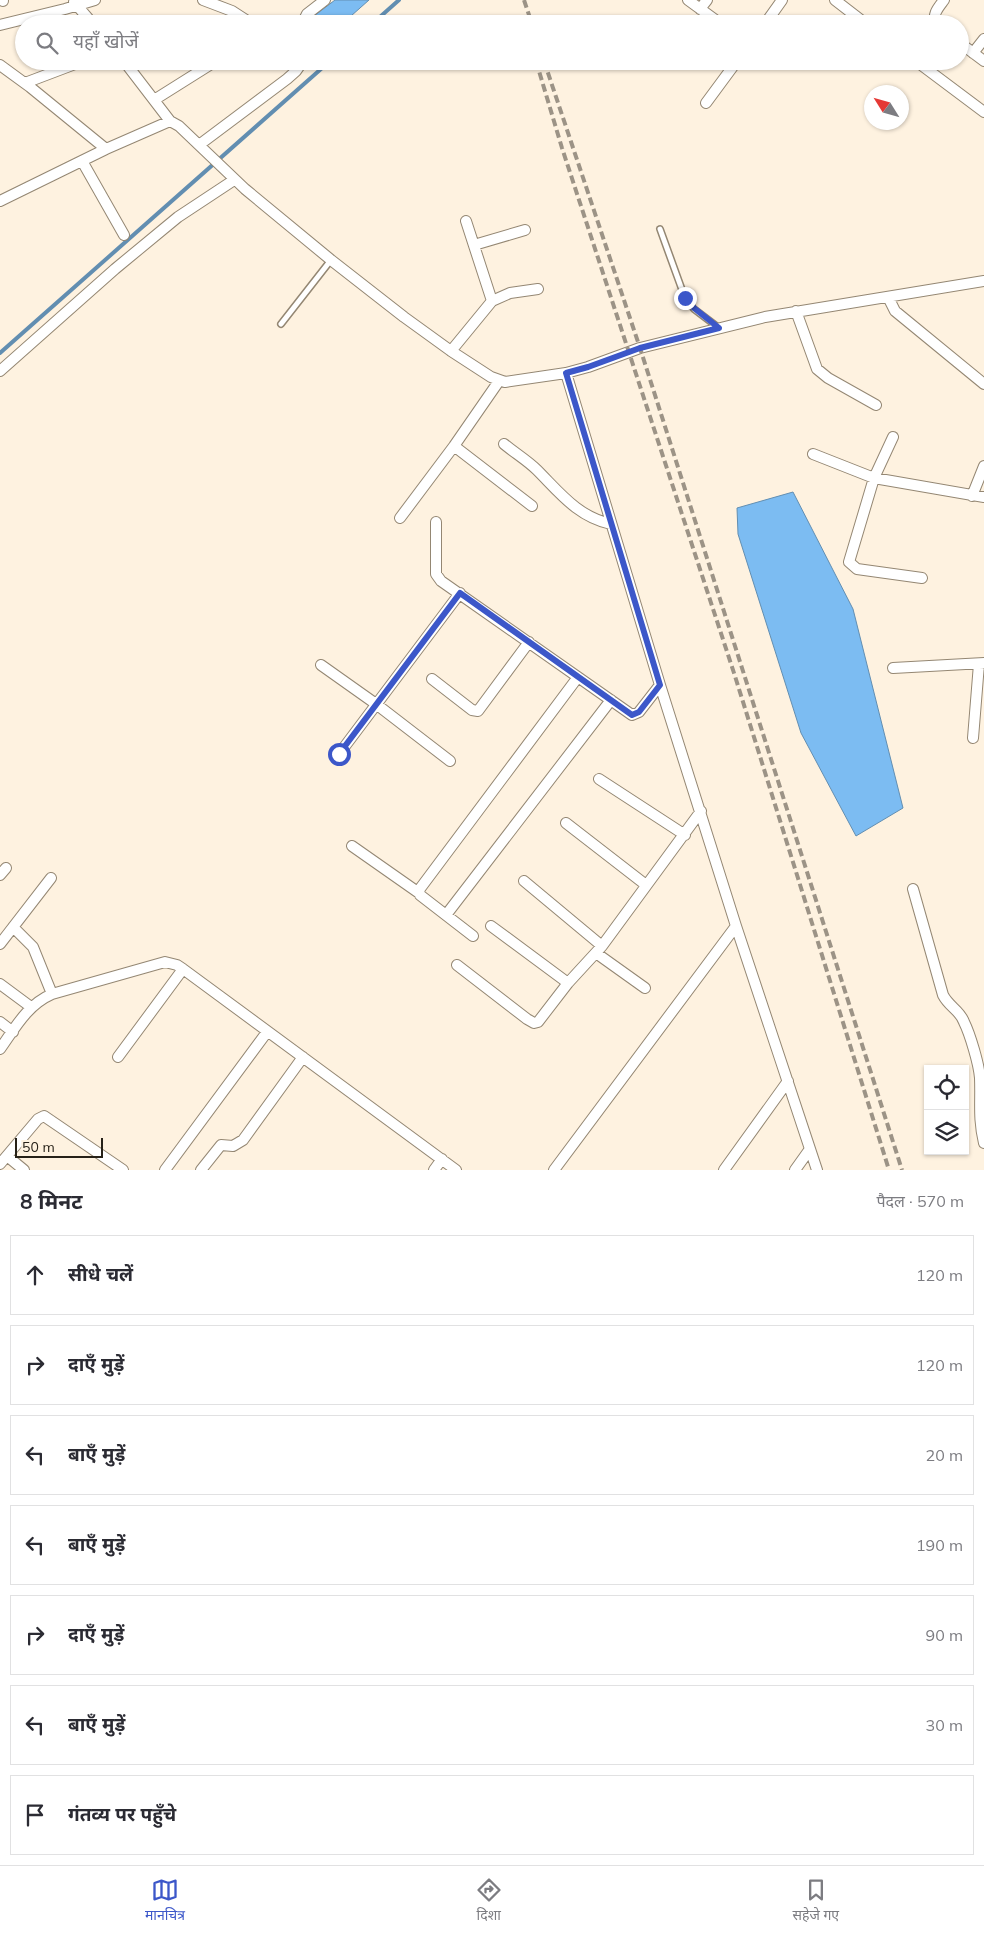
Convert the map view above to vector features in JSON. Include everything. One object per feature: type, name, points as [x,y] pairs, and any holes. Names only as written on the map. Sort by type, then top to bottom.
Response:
[{"type":"street","points":[[34,15],[75,3],[95,0]]},
{"type":"street","points":[[203,0],[238,15]]},
{"type":"street","points":[[306,15],[325,0]]},
{"type":"street","points":[[688,0],[708,15]]},
{"type":"street","points":[[700,9],[707,0]]},
{"type":"street","points":[[771,15],[782,0]]},
{"type":"street","points":[[935,15],[944,0]]},
{"type":"street","points":[[840,1],[856,15]]},
{"type":"street","points":[[75,3],[85,15]]},
{"type":"street","points":[[0,25],[15,21]]},
{"type":"street","points":[[974,53],[984,39]]},
{"type":"street","points":[[969,49],[984,61]]},
{"type":"street","points":[[0,65],[25,82],[106,149]]},
{"type":"street","points":[[25,82],[58,70]]},
{"type":"street","points":[[131,70],[170,121],[179,126],[234,180],[404,317],[451,351],[499,380],[510,382],[566,373],[640,348],[796,311],[984,282]]},
{"type":"street","points":[[154,100],[202,70]]},
{"type":"street","points":[[198,145],[287,79],[295,70]]},
{"type":"street","points":[[706,103],[730,70]]},
{"type":"street","points":[[928,70],[984,112]]},
{"type":"street","points":[[0,201],[106,149],[170,121]]},
{"type":"street","points":[[82,161],[124,235]]},
{"type":"street","points":[[0,371],[115,269],[171,223],[234,180]]},
{"type":"street","points":[[466,221],[492,301]]},
{"type":"street","points":[[474,246],[525,230]]},
{"type":"street","points":[[451,351],[492,301],[510,292],[538,289]]},
{"type":"street","points":[[888,297],[896,311],[984,384]]},
{"type":"street","points":[[796,311],[817,369],[828,378],[876,405]]},
{"type":"street","points":[[566,373],[660,685],[736,926],[817,1170]]},
{"type":"street","points":[[400,518],[454,446],[499,380]]},
{"type":"street","points":[[893,437],[874,478],[849,562],[852,567],[857,569],[922,578]]},
{"type":"street","points":[[504,444],[536,469],[549,484],[590,518],[611,524]]},
{"type":"street","points":[[454,446],[532,506]]},
{"type":"street","points":[[813,454],[874,478],[984,497]]},
{"type":"street","points":[[972,496],[984,466]]},
{"type":"street","points":[[436,522],[436,574],[441,581],[632,715],[636,714],[660,685]]},
{"type":"street","points":[[339,754],[460,593]]},
{"type":"street","points":[[432,679],[472,710],[478,711],[529,642]]},
{"type":"street","points":[[893,668],[982,663],[973,738]]},
{"type":"street","points":[[321,665],[376,704],[450,761]]},
{"type":"street","points":[[419,893],[421,887],[578,677]]},
{"type":"street","points":[[446,915],[611,700]]},
{"type":"street","points":[[599,779],[685,835]]},
{"type":"street","points":[[457,965],[534,1023],[538,1022],[568,983],[599,949],[701,811]]},
{"type":"street","points":[[566,824],[646,885]]},
{"type":"street","points":[[352,846],[419,893],[473,936]]},
{"type":"street","points":[[0,944],[51,878]]},
{"type":"street","points":[[524,881],[645,988]]},
{"type":"street","points":[[913,889],[943,995],[948,1005],[960,1014],[965,1022],[979,1072],[980,1123],[984,1143]]},
{"type":"street","points":[[491,926],[568,983]]},
{"type":"street","points":[[556,1169],[736,926]]},
{"type":"street","points":[[13,927],[33,947],[52,994]]},
{"type":"street","points":[[0,1049],[31,1007],[42,998],[165,962],[177,965],[456,1170]]},
{"type":"street","points":[[118,1057],[183,969]]},
{"type":"street","points":[[0,984],[31,1007]]},
{"type":"street","points":[[0,1022],[13,1032]]},
{"type":"street","points":[[165,1170],[268,1032]]},
{"type":"street","points":[[201,1170],[222,1145],[233,1146],[243,1140],[303,1057]]},
{"type":"street","points":[[724,1170],[788,1081]]},
{"type":"street","points":[[24,1170],[3,1160],[38,1119],[44,1116],[123,1170]]},
{"type":"street","points":[[795,1170],[810,1150]]},
{"type":"street","points":[[434,1170],[442,1159]]},
{"type":"lane","points":[[660,229],[685,298],[694,308],[719,328]]},
{"type":"lane","points":[[282,324],[331,260]]},
{"type":"water","points":[[335,0],[369,0],[352,15],[315,15]]},
{"type":"water","points":[[793,492],[853,609],[903,808],[856,836],[801,733],[738,534],[737,508]]},
{"type":"waterway","points":[[382,15],[399,0]]},
{"type":"waterway","points":[[0,353],[320,70]]},
{"type":"railway","points":[[524,0],[529,15]]},
{"type":"railway","points":[[539,70],[562,148],[734,673],[889,1170]]},
{"type":"railway","points":[[547,70],[640,348],[902,1170]]},
{"type":"route","points":[[339,754],[460,593],[632,715],[639,712],[660,685],[566,373],[588,367],[628,351],[719,328],[688,303],[685,298]]}]
